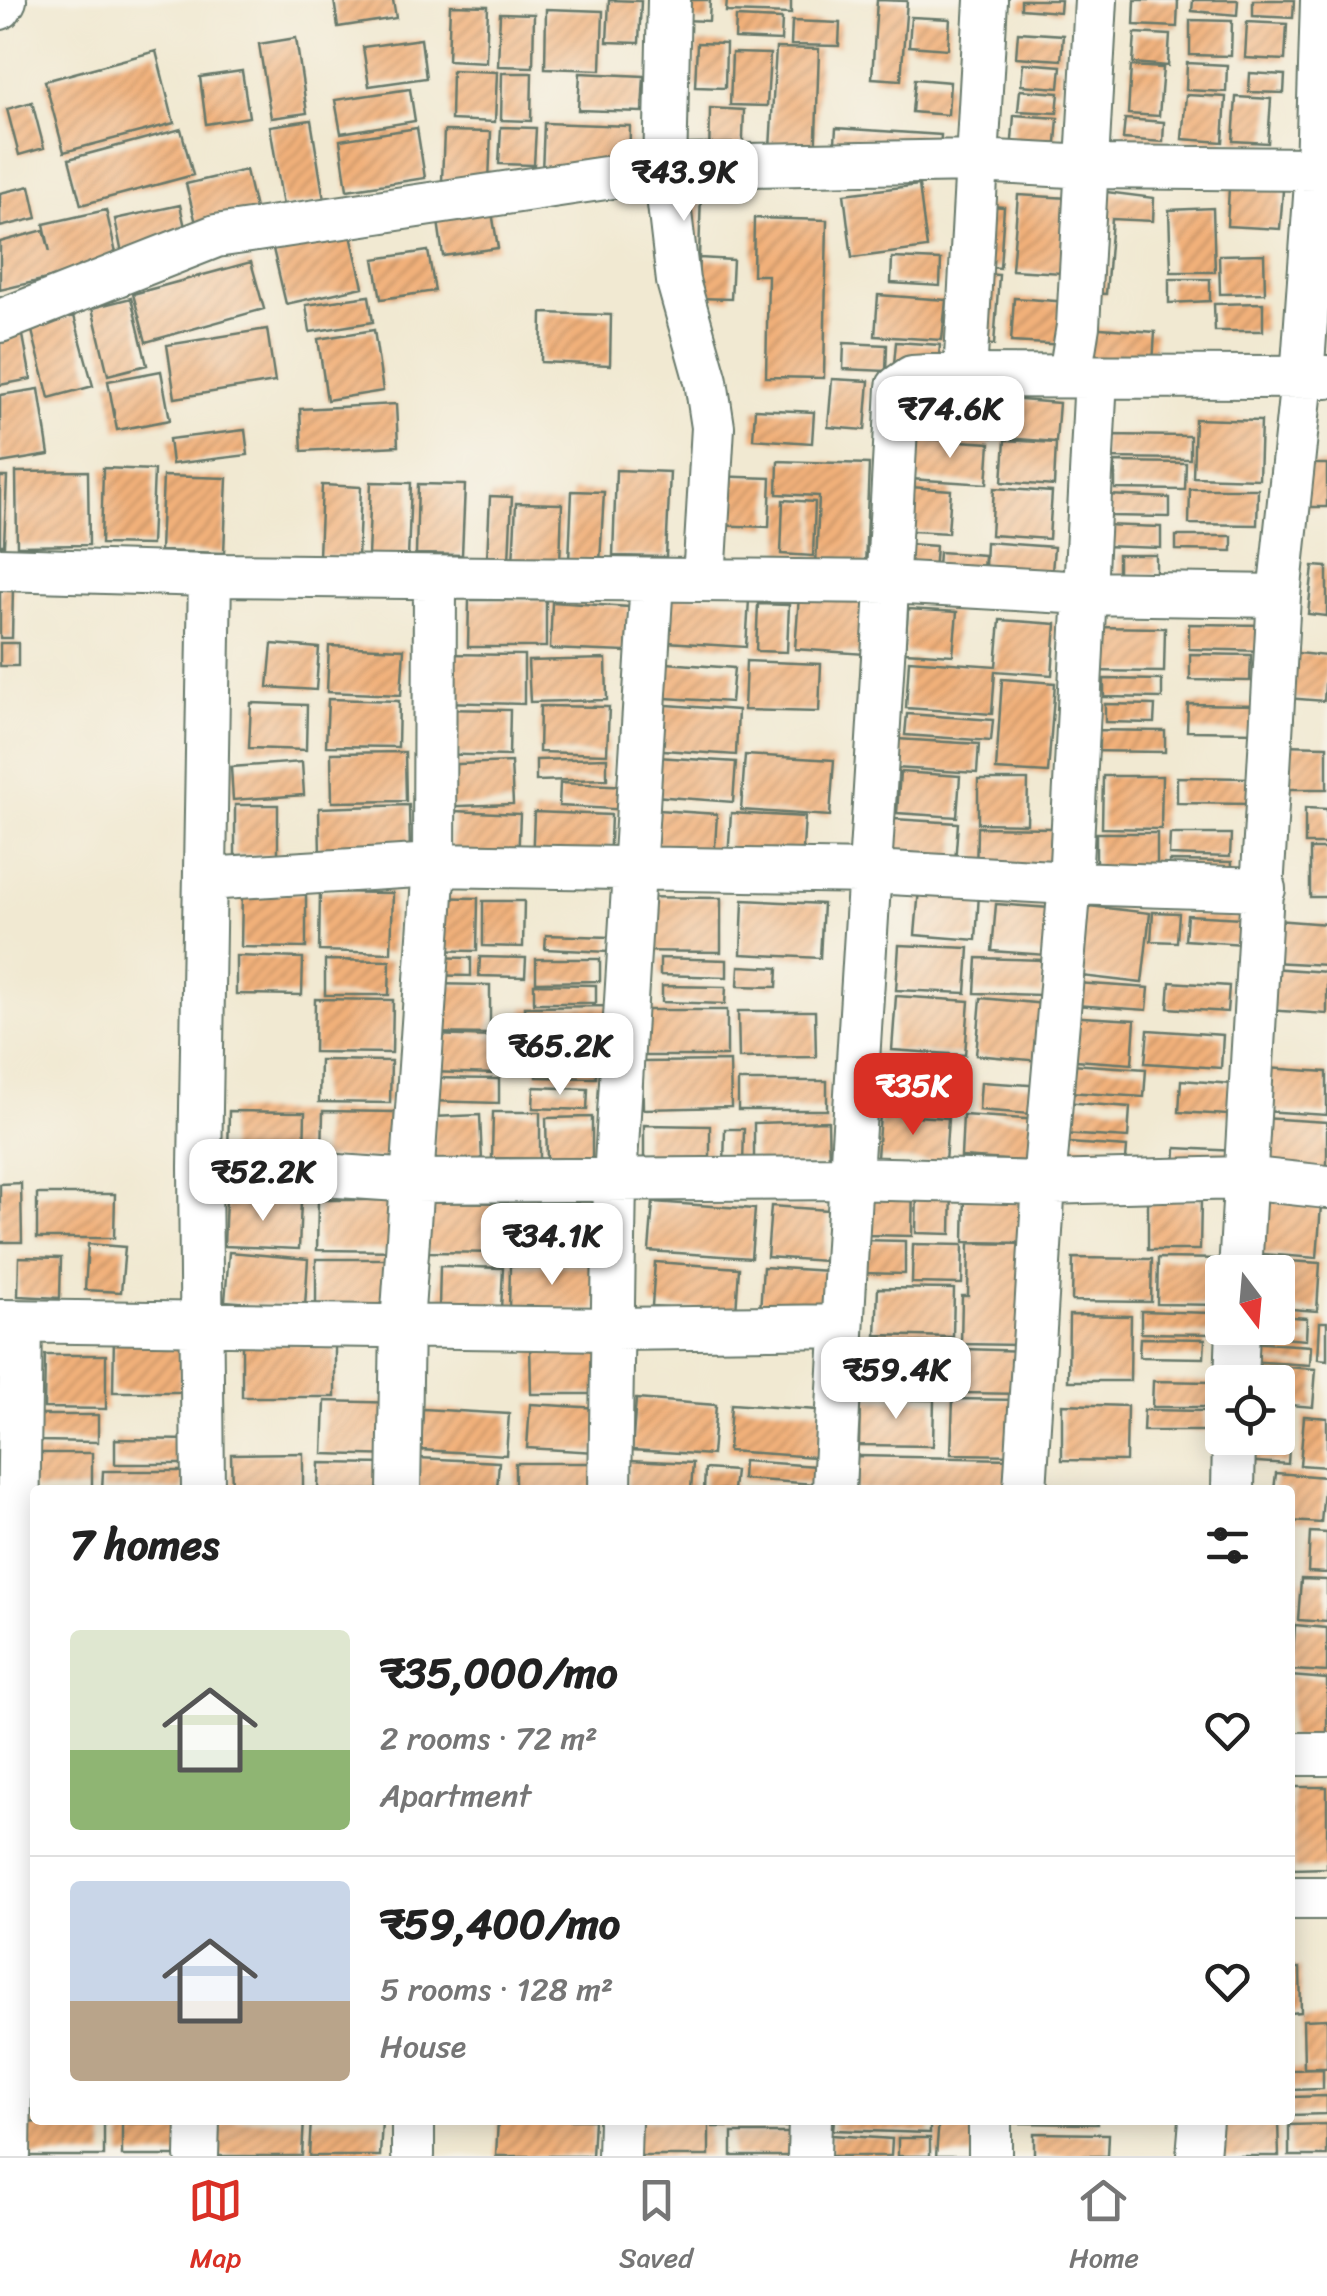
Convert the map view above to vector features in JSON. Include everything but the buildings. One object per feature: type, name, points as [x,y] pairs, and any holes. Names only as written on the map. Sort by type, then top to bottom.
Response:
[{"type":"street","points":[[0,8],[4,0]]},
{"type":"street","points":[[669,0],[665,170],[678,282],[706,381],[713,427],[704,580]]},
{"type":"street","points":[[965,376],[986,0]]},
{"type":"street","points":[[1025,1485],[1044,1183],[1070,883],[1086,593],[1083,376],[1078,326],[1096,0]]},
{"type":"street","points":[[1241,1255],[1279,596],[1314,377],[1322,0]]},
{"type":"street","points":[[0,321],[216,236],[686,166],[976,161],[1088,167],[1318,169]]},
{"type":"street","points":[[834,1485],[849,1178],[872,872],[898,387],[912,378],[965,376],[1314,377]]},
{"type":"street","points":[[0,569],[888,582],[1086,593],[1279,596]]},
{"type":"street","points":[[203,1485],[200,1167],[210,575]]},
{"type":"street","points":[[398,1485],[402,1325],[434,864],[434,578]]},
{"type":"street","points":[[610,1485],[615,1179],[652,580]]},
{"type":"street","points":[[205,879],[434,864],[872,872],[1264,889]]},
{"type":"street","points":[[200,1167],[414,1181],[849,1178],[1044,1183],[1244,1178],[1327,1187]]},
{"type":"street","points":[[9,2156],[17,1632],[10,1322],[613,1328],[842,1326]]},
{"type":"street","points":[[1232,1485],[1233,1455]]},
{"type":"street","points":[[1295,1754],[1327,1754]]},
{"type":"street","points":[[1295,1898],[1327,1898]]},
{"type":"street","points":[[197,2156],[198,2125]]},
{"type":"street","points":[[412,2125],[413,2156]]},
{"type":"street","points":[[620,2125],[620,2156]]},
{"type":"street","points":[[809,2156],[810,2125]]},
{"type":"street","points":[[990,2125],[990,2156]]},
{"type":"street","points":[[1198,2156],[1201,2125]]}]
